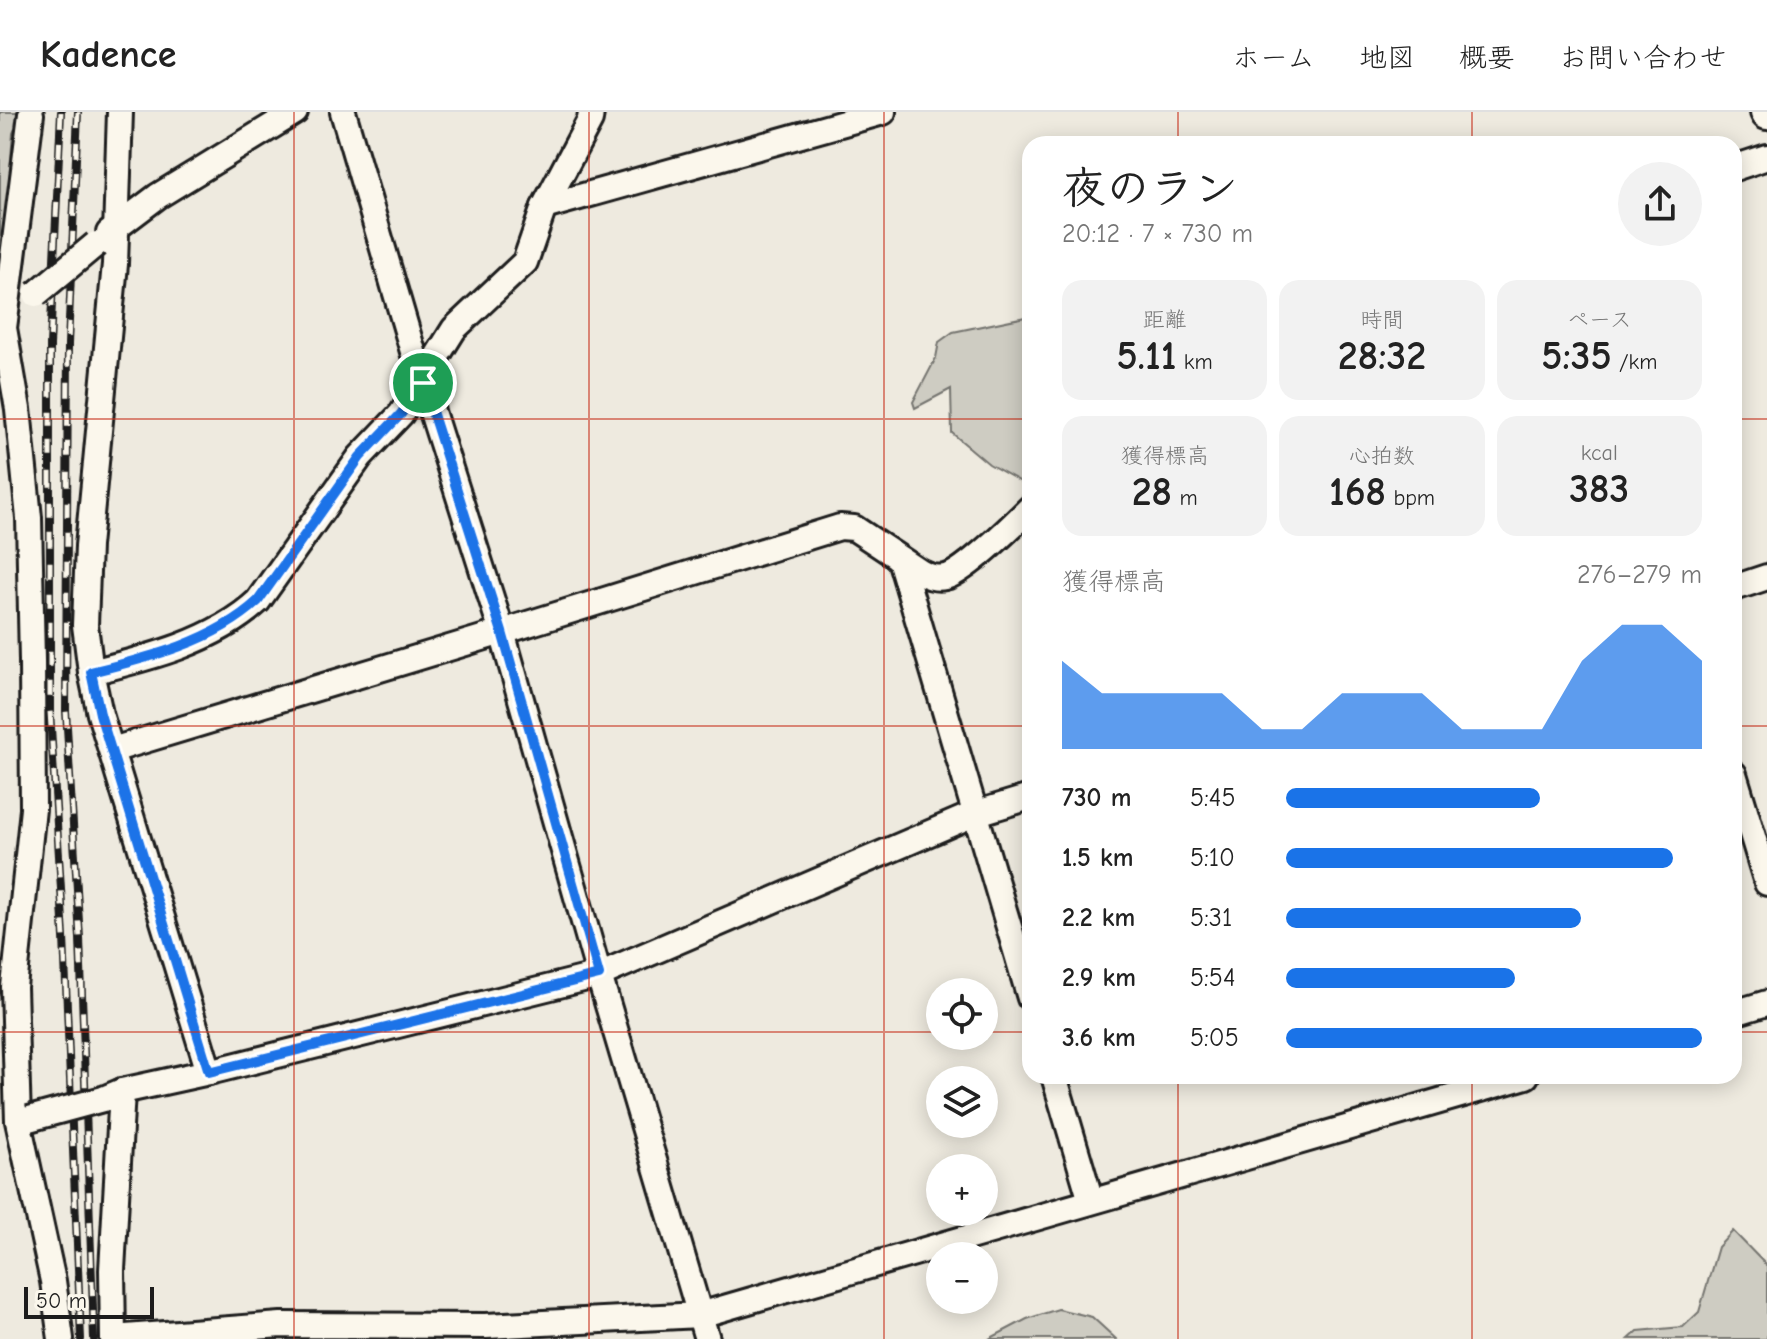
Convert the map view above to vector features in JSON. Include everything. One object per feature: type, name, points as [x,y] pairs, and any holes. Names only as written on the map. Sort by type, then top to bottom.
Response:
[{"type":"street","points":[[120,112],[105,236],[115,264],[88,546],[85,625],[91,672],[112,750],[209,1072]]},
{"type":"street","points":[[2,330],[36,294],[158,196],[295,112]]},
{"type":"street","points":[[343,112],[423,383],[502,632],[707,1339]]},
{"type":"street","points":[[91,672],[168,653],[245,613],[258,601],[360,457],[401,414],[454,329],[525,262],[544,207],[590,120],[591,112]]},
{"type":"street","points":[[544,207],[883,112]]},
{"type":"street","points":[[31,114],[2,330],[18,409],[29,518],[32,661],[33,809],[14,987],[15,1122],[53,1281],[61,1339]]},
{"type":"street","points":[[1742,165],[1765,157]]},
{"type":"street","points":[[112,750],[840,527],[854,528],[930,577],[945,578],[955,574],[1022,515]]},
{"type":"street","points":[[900,559],[1022,972]]},
{"type":"street","points":[[1742,585],[1767,577]]},
{"type":"street","points":[[15,1122],[599,975],[974,814],[1022,799]]},
{"type":"street","points":[[1742,800],[1767,883]]},
{"type":"street","points":[[1742,1011],[1767,1003]]},
{"type":"street","points":[[1056,1084],[1091,1201]]},
{"type":"street","points":[[113,1095],[113,1339],[281,1325],[482,1332],[700,1315],[1498,1084]]},
{"type":"shaded area","points":[[0,112],[23,112],[13,133],[5,233],[0,235]]},
{"type":"shaded area","points":[[1022,318],[1022,483],[989,464],[952,433],[951,389],[915,408],[913,402],[936,358],[939,342],[953,332]]},
{"type":"shaded area","points":[[1733,1231],[1767,1266],[1767,1339],[1629,1339],[1638,1331],[1683,1327],[1699,1312],[1718,1247]]},
{"type":"shaded area","points":[[1058,1309],[1092,1317],[1116,1339],[989,1339],[1027,1319]]},
{"type":"railway","points":[[61,112],[50,345],[50,711],[64,937],[81,1339]]},
{"type":"railway","points":[[78,112],[68,344],[66,711],[80,938],[94,1339]]},
{"type":"route","points":[[423,383],[502,632],[599,975],[209,1072],[100,714],[91,672],[168,653],[245,613],[258,601],[360,457],[401,414],[423,383]]}]
